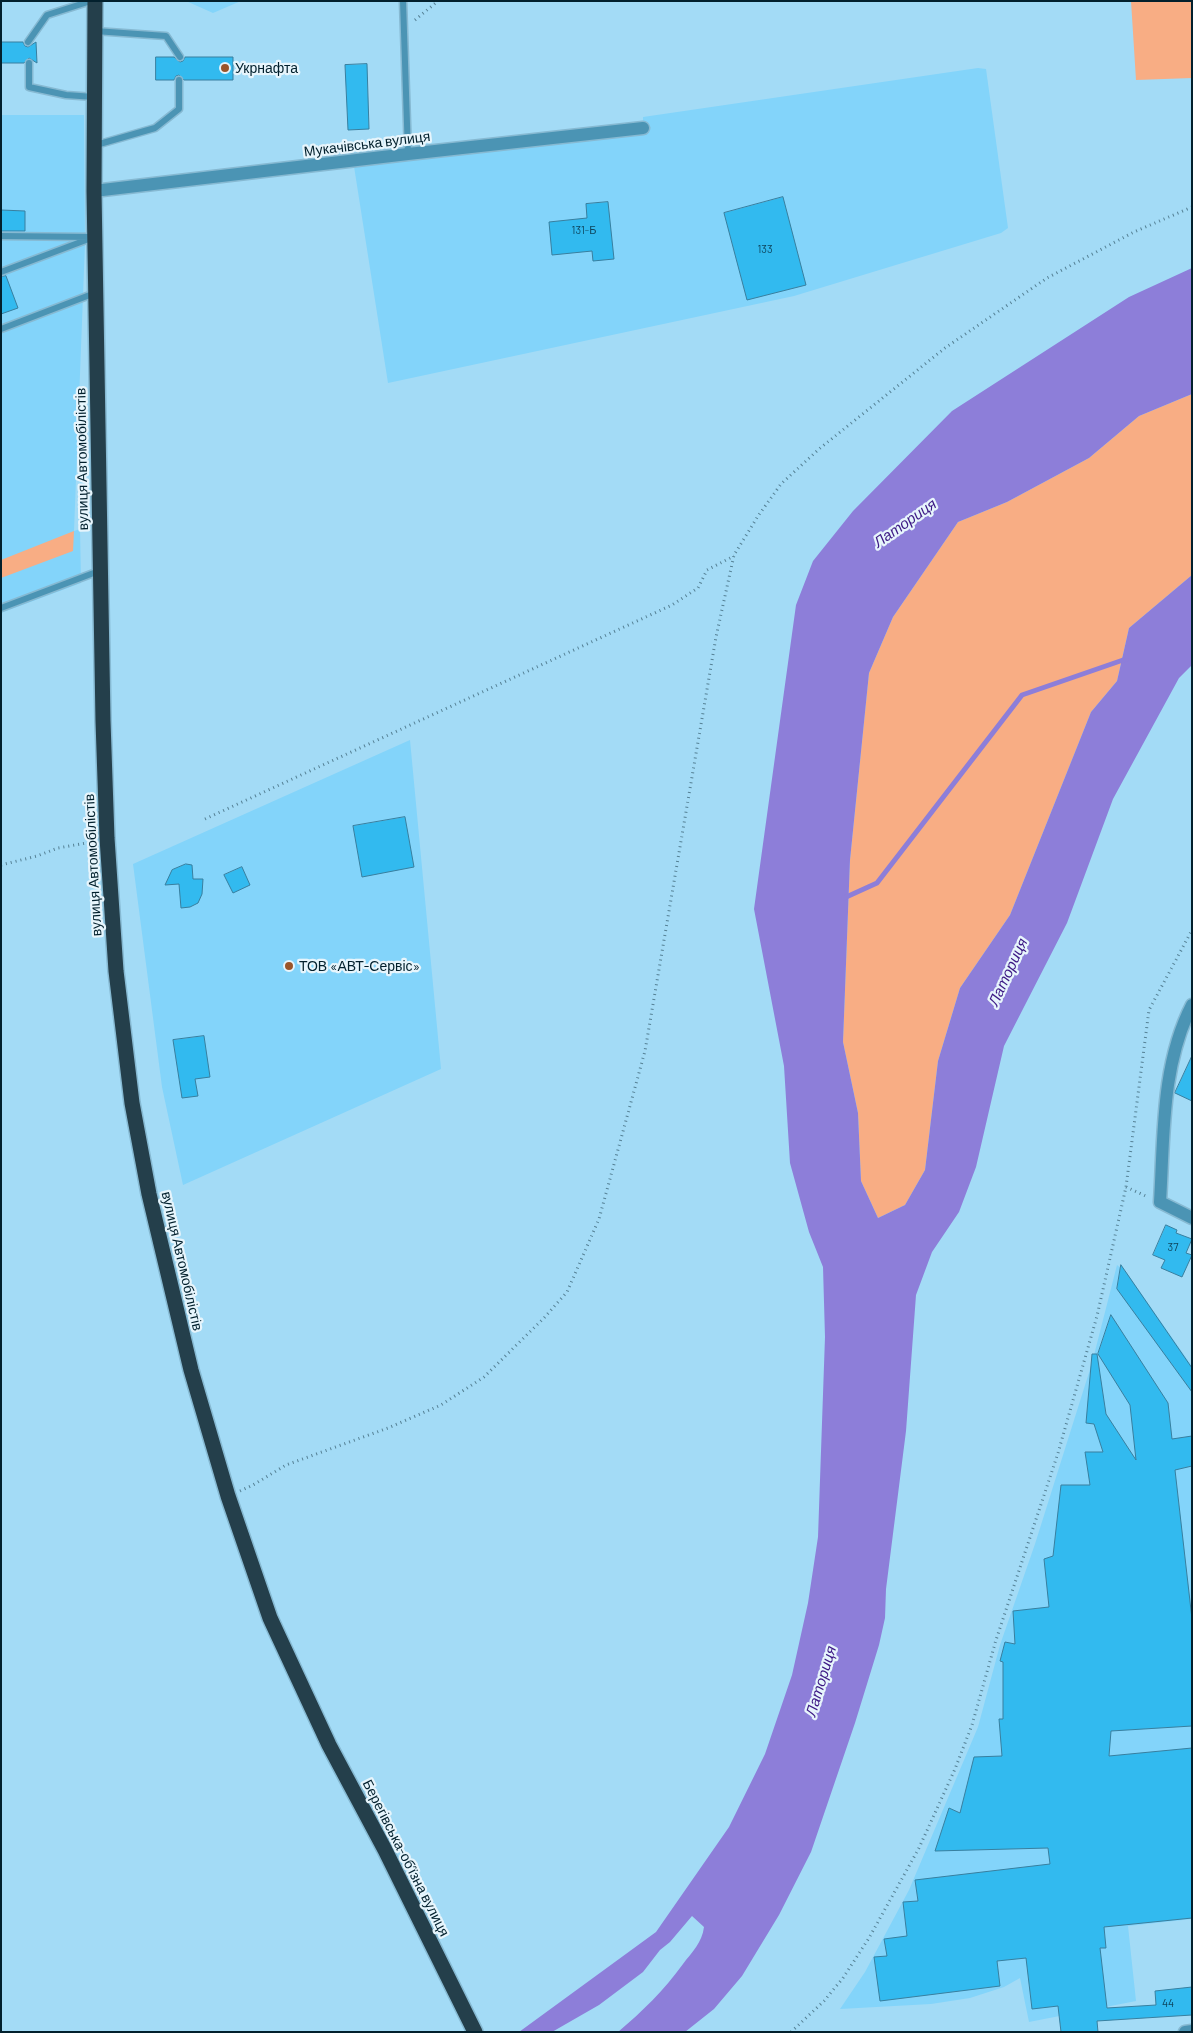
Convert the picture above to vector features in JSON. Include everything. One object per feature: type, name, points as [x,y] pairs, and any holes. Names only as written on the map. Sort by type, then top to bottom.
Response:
[{"type":"highway","name":"вулиця Автомобілістів","points":[[93,1],[95,31],[94,191],[103,721],[107,838],[116,971],[136,1121],[150,1194],[191,1370],[228,1496],[270,1618],[307,1699]]},
{"type":"highway","name":"Берегівська-обʼїзна вулиця","points":[[307,1699],[385,1850],[475,2032]]},
{"type":"street","name":"Мукачівська вулиця","points":[[94,191],[643,128]]},
{"type":"street","points":[[1192,1004],[1177,1041],[1169,1075],[1160,1202],[1192,1218]]},
{"type":"street","points":[[1185,2032],[1192,2031]]},
{"type":"lane","points":[[28,42],[47,15],[93,1]]},
{"type":"lane","points":[[403,1],[408,154]]},
{"type":"lane","points":[[95,31],[166,36],[180,57]]},
{"type":"lane","points":[[29,63],[29,86],[66,95],[95,97]]},
{"type":"lane","points":[[94,145],[155,128],[179,109],[179,80]]},
{"type":"lane","points":[[1,236],[95,237]]},
{"type":"lane","points":[[1,272],[95,237]]},
{"type":"lane","points":[[1,329],[96,293]]},
{"type":"lane","points":[[1,608],[100,570]]},
{"type":"path","points":[[404,35],[421,14],[438,1]]},
{"type":"path","points":[[228,1496],[252,1485],[286,1464],[388,1428],[441,1405],[484,1377],[544,1318],[567,1292],[599,1219],[645,1051],[716,637],[734,555],[758,516],[781,484],[819,449],[945,348],[1047,278],[1134,232],[1192,207]]},
{"type":"path","points":[[205,819],[672,605],[698,588],[707,570],[734,555]]},
{"type":"path","points":[[1,865],[37,856],[58,848],[107,838]]},
{"type":"path","points":[[791,2032],[824,2000],[843,1978],[869,1938],[919,1848],[955,1769],[972,1725],[996,1640],[1058,1453],[1083,1370],[1110,1263],[1126,1187],[1149,1010],[1192,930]]},
{"type":"path","points":[[1126,1187],[1160,1202]]},
{"type":"shaded area","points":[[186,1],[241,1],[213,13]]},
{"type":"shaded area","points":[[1131,1],[1192,1],[1192,78],[1136,80]]},
{"type":"shaded area","points":[[978,68],[986,69],[1008,228],[1001,233],[794,296],[388,383],[353,160],[643,128],[643,117]]},
{"type":"shaded area","points":[[1,115],[84,115],[85,243],[74,531],[80,529],[81,583],[1,613]]},
{"type":"shaded area","points":[[1192,394],[1192,575],[1129,628],[1117,681],[1091,712],[1010,915],[960,988],[938,1061],[925,1170],[905,1205],[878,1218],[861,1181],[858,1113],[843,1042],[850,860],[869,673],[893,617],[958,522],[1007,502],[1089,458],[1139,416]]},
{"type":"shaded area","points":[[74,531],[73,551],[1,578],[1,560]]},
{"type":"shaded area","name":"ТОВ «АВТ-Сервіс»","points":[[410,740],[441,1069],[183,1185],[162,1087],[133,864]]},
{"type":"shaded area","points":[[1117,1265],[1127,1273],[1192,1366],[1192,1919],[1128,1926],[1136,2001],[1029,2022],[1020,1978],[1004,1987],[970,1998],[931,2004],[840,2009],[865,1972],[909,1890],[978,1727],[1000,1645],[1035,1544],[1092,1363]]},
{"type":"water","points":[[1192,268],[1192,394],[1139,416],[1089,458],[1007,502],[958,522],[893,617],[869,673],[850,860],[843,1042],[858,1113],[861,1181],[878,1218],[905,1205],[925,1170],[938,1061],[960,988],[1010,915],[1091,712],[1117,681],[1129,628],[1192,575],[1192,665],[1179,678],[1113,799],[1067,923],[1004,1046],[976,1167],[959,1212],[932,1252],[916,1295],[906,1431],[886,1589],[885,1618],[879,1645],[855,1723],[811,1852],[779,1915],[742,1976],[714,2009],[685,2032],[618,2032],[661,1991],[696,1947],[704,1927],[692,1916],[670,1942],[660,1950],[643,1972],[599,2005],[552,2032],[519,2032],[656,1932],[729,1827],[765,1754],[792,1675],[808,1603],[818,1537],[825,1337],[823,1267],[809,1232],[790,1163],[784,1066],[754,909],[796,605],[813,561],[853,511],[952,411],[1129,297]]},
{"type":"building","points":[[1,42],[23,42],[28,47],[36,42],[37,63],[29,58],[24,63],[1,63]]},
{"type":"building","points":[[156,57],[174,57],[180,62],[185,57],[233,57],[233,80],[184,80],[179,75],[174,80],[156,80]]},
{"type":"building","points":[[367,64],[369,129],[348,130],[345,65]]},
{"type":"building","points":[[783,197],[806,285],[747,300],[724,213]]},
{"type":"building","points":[[608,202],[614,259],[593,261],[592,251],[552,255],[549,222],[587,218],[586,204]]},
{"type":"building","points":[[1,210],[25,211],[25,231],[1,231]]},
{"type":"building","points":[[6,276],[18,308],[1,314],[1,277]]},
{"type":"building","points":[[405,817],[414,867],[362,877],[353,826]]},
{"type":"building","points":[[186,864],[192,865],[193,879],[203,879],[202,894],[198,903],[190,907],[181,908],[179,884],[165,885],[172,870]]},
{"type":"building","points":[[242,867],[250,885],[233,893],[224,875]]},
{"type":"building","points":[[204,1036],[210,1077],[195,1079],[198,1096],[182,1098],[173,1040]]},
{"type":"building","points":[[1192,1056],[1192,1101],[1175,1093]]},
{"type":"building","points":[[1166,1225],[1177,1230],[1176,1233],[1192,1239],[1186,1253],[1192,1255],[1182,1277],[1161,1268],[1165,1260],[1153,1255]]},
{"type":"building","points":[[1121,1265],[1192,1368],[1192,1392],[1117,1289]]},
{"type":"building","points":[[1111,1315],[1168,1403],[1172,1439],[1192,1436],[1192,1466],[1175,1470],[1192,1619],[1192,1726],[1111,1731],[1109,1756],[1192,1748],[1192,1918],[1104,1927],[1106,1948],[1100,1948],[1107,2008],[1156,2005],[1155,1991],[1192,1987],[1192,2015],[1097,2021],[1098,2032],[1061,2032],[1058,2006],[1032,2009],[1026,1958],[997,1961],[1000,1986],[880,2001],[874,1957],[887,1956],[884,1939],[907,1936],[903,1902],[918,1901],[915,1880],[1050,1864],[1048,1848],[935,1851],[949,1808],[960,1813],[974,1757],[1002,1756],[999,1719],[1003,1719],[1003,1662],[1000,1661],[1005,1642],[1015,1644],[1013,1611],[1049,1607],[1044,1559],[1053,1556],[1061,1485],[1090,1485],[1085,1452],[1103,1452],[1094,1424],[1086,1423],[1092,1354],[1097,1354],[1106,1414],[1136,1460],[1130,1405],[1098,1354]]},
{"type":"waterway","name":"Латориця","points":[[844,898],[877,883],[1022,695],[1126,659]]},
{"type":"place","name":"Укрнафта","points":[[225,68]]},
{"type":"place","name":"ТОВ «АВТ-Сервіс»","points":[[289,966]]}]
